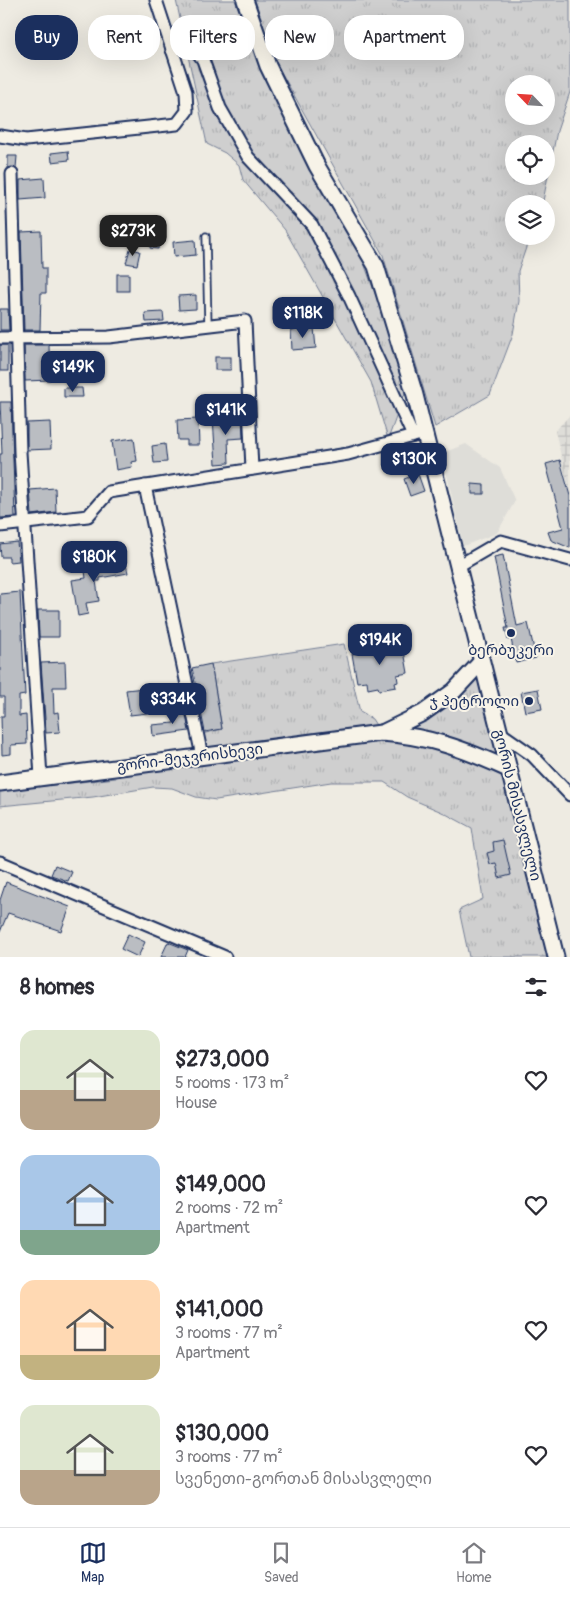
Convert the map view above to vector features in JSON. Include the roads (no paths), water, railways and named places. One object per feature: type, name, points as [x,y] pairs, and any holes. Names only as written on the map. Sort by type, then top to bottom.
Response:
[{"type":"main road","name":"გორის მისასვლელი","points":[[245,0],[268,66],[317,166],[376,266],[419,435],[458,566],[498,732],[556,957]]},
{"type":"main road","name":"გორი-მეჯვრისხევი","points":[[381,733],[423,713],[454,691],[481,662]]},
{"type":"main road","name":"გორი-მეჯვრისხევი","points":[[0,783],[381,733],[412,735],[439,741],[508,769]]},
{"type":"street","points":[[156,0],[170,44]]},
{"type":"street","points":[[0,136],[26,140],[177,124],[188,111],[186,92],[175,60]]},
{"type":"street","points":[[0,526],[88,516],[109,492],[348,454],[419,435],[312,225],[248,157],[220,108],[203,60]]},
{"type":"street","points":[[12,174],[25,523],[41,777]]},
{"type":"street","points":[[0,338],[109,337],[246,321],[252,469]]},
{"type":"street","points":[[145,486],[202,756]]},
{"type":"street","points":[[458,566],[501,541],[570,560]]},
{"type":"street","points":[[498,732],[532,755],[570,795]]},
{"type":"street","points":[[0,862],[225,957]]},
{"type":"lane","points":[[206,236],[208,325]]},
{"type":"place","name":"ბერბუკერი","points":[[511,633]]},
{"type":"place","name":"ჯ პეტროლი","points":[[529,701]]}]
